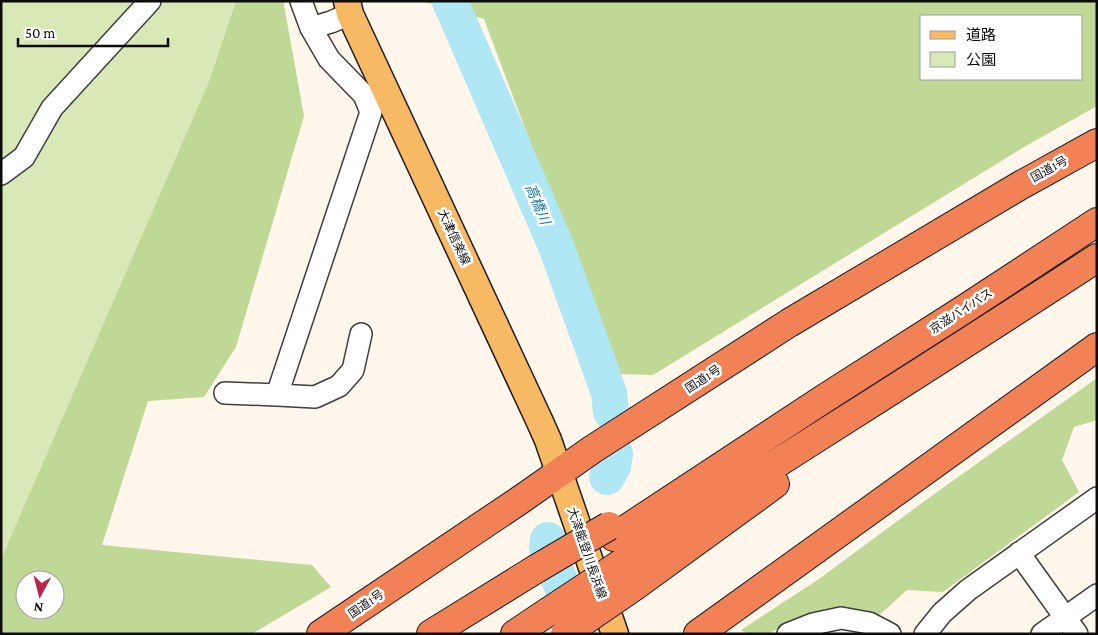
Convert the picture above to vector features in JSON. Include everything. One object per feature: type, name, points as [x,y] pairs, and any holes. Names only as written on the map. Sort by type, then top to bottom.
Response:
[{"type":"highway","name":"国道1号","points":[[321,634],[594,449],[789,323],[1021,185],[1097,143]]},
{"type":"highway","name":"京滋バイパス","points":[[620,553],[825,398],[1097,222]]},
{"type":"highway","points":[[515,634],[548,612],[620,553],[991,327],[1097,258]]},
{"type":"highway","points":[[698,634],[1097,347]]},
{"type":"highway","points":[[431,634],[539,576],[620,553]]},
{"type":"highway","points":[[565,634],[620,553]]},
{"type":"highway","points":[[465,634],[539,576]]},
{"type":"main road","name":"大津信楽線","points":[[348,8],[540,422],[559,473]]},
{"type":"main road","name":"大津能登川長浜線","points":[[559,473],[615,634]]},
{"type":"street","points":[[1,174],[24,157],[52,108],[150,1]]},
{"type":"street","points":[[277,394],[371,112],[364,95],[329,59],[311,28],[301,1]]},
{"type":"street","points":[[311,28],[331,22],[348,8]]},
{"type":"street","points":[[225,393],[315,397],[339,386],[353,370],[361,334]]},
{"type":"street","points":[[925,634],[942,613],[968,590],[1097,498]]},
{"type":"street","points":[[1019,554],[1071,626]]},
{"type":"street","points":[[1042,634],[1071,626],[1097,595]]},
{"type":"street","points":[[788,634],[812,624],[841,618],[868,623],[890,634]]},
{"type":"green space","points":[[1,1],[236,1],[210,79],[1,559]]},
{"type":"green space","points":[[236,1],[285,1],[284,5],[304,116],[236,347],[204,397],[148,401],[102,545],[312,565],[331,587],[252,634],[1,634],[1,559],[210,79]]},
{"type":"green space","points":[[422,1],[1097,1],[1097,106],[1024,147],[653,375],[617,374],[484,19]]},
{"type":"green space","points":[[1097,378],[1097,420],[1074,427],[1062,460],[1079,492],[943,592],[907,590],[877,617],[787,625],[767,634],[748,634],[741,630],[819,579]]},
{"type":"waterway","name":"高橋川","points":[[450,1],[556,246],[609,393],[611,412]]},
{"type":"waterway","name":"高橋川","points":[[607,477],[613,466],[615,454]]},
{"type":"waterway","name":"高橋川","points":[[548,540],[547,547],[579,632]]}]
